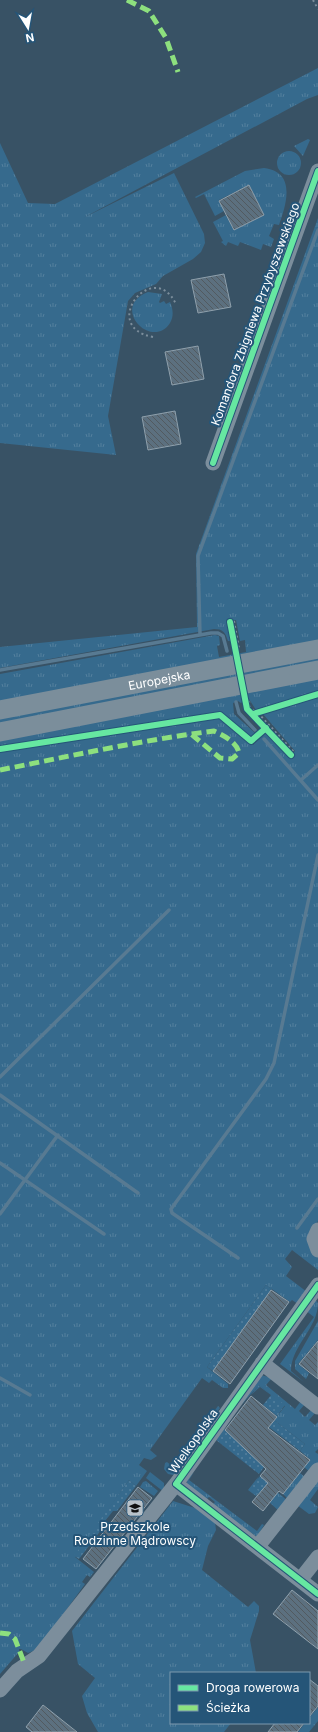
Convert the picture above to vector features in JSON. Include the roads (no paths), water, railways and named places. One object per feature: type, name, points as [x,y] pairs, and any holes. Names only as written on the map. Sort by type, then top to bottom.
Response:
[{"type":"main road","name":"Europejska","points":[[0,710],[318,649]]},
{"type":"main road","name":"Europejska","points":[[0,732],[318,670]]},
{"type":"street","name":"Komandora Zbigniewa Przybyszewskiego","points":[[213,464],[318,171]]},
{"type":"street","points":[[318,1230],[314,1239],[318,1250]]},
{"type":"street","name":"Wielkopolska","points":[[0,1690],[17,1671],[39,1656],[179,1479],[318,1284]]},
{"type":"street","points":[[260,1366],[318,1407]]},
{"type":"street","points":[[258,1546],[318,1470]]},
{"type":"street","name":"Wielkopolska","points":[[179,1479],[258,1546],[318,1594]]},
{"type":"street","points":[[300,1580],[318,1557]]},
{"type":"waterway","points":[[200,635],[198,556],[318,230]]},
{"type":"waterway","points":[[0,670],[211,633],[218,633],[223,636],[227,651]]},
{"type":"waterway","points":[[236,702],[239,713],[255,730]]},
{"type":"waterway","points":[[264,739],[318,800]]},
{"type":"waterway","points":[[301,780],[318,765]]},
{"type":"waterway","points":[[238,1258],[172,1213],[171,1209],[266,1079],[274,1063],[318,855]]},
{"type":"waterway","points":[[0,1077],[169,910]]},
{"type":"waterway","points":[[0,1095],[138,1193]]},
{"type":"waterway","points":[[0,1214],[58,1135]]},
{"type":"waterway","points":[[0,1163],[104,1234]]},
{"type":"waterway","points":[[297,1228],[318,1199]]},
{"type":"waterway","points":[[0,1378],[30,1395]]},
{"type":"place","name":"Przedszkole Rodzinne Mądrowscy","points":[[135,1508]]}]
